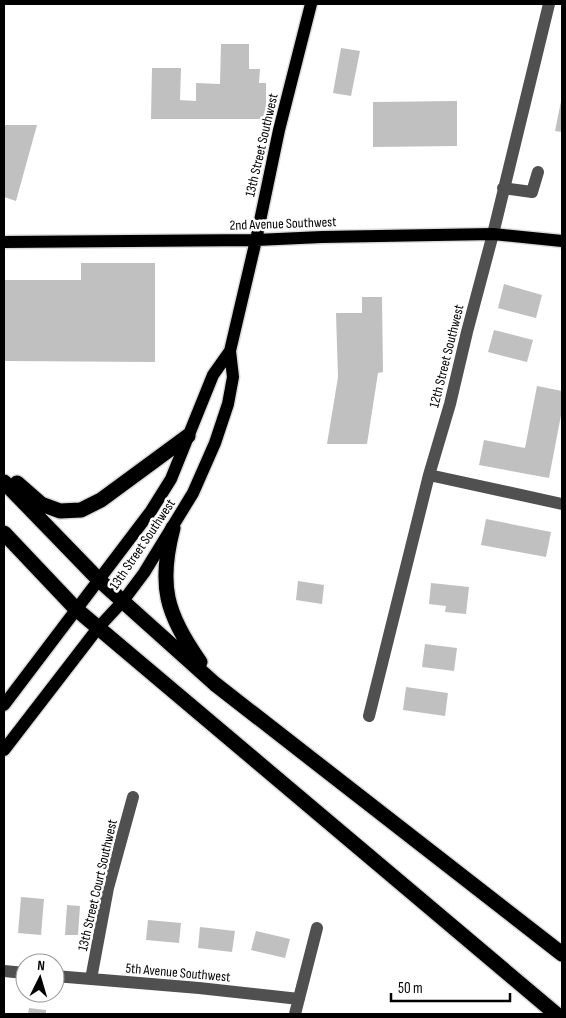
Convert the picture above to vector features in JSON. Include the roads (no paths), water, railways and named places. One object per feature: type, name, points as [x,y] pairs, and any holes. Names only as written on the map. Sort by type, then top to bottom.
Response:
[{"type":"highway","points":[[4,473],[41,504],[60,511],[81,510],[101,500],[188,436]]},
{"type":"highway","points":[[4,482],[99,580],[215,684],[562,954]]},
{"type":"highway","points":[[173,528],[164,577],[168,600],[184,640],[215,684]]},
{"type":"highway","points":[[4,534],[76,609],[556,1014]]},
{"type":"main road","name":"13th Street Southwest","points":[[4,750],[98,628],[123,601],[144,573],[194,493],[215,443],[228,404],[234,377],[230,351],[279,130],[311,4]]},
{"type":"main road","name":"2nd Avenue Southwest","points":[[4,242],[256,240],[493,234],[562,241]]},
{"type":"main road","name":"13th Street Southwest","points":[[4,705],[151,511],[170,479],[213,375],[230,351]]},
{"type":"street","name":"12th Street Southwest","points":[[369,716],[429,475],[450,404],[493,234],[549,4]]},
{"type":"street","points":[[503,188],[532,192],[538,172]]},
{"type":"street","points":[[429,475],[562,504]]},
{"type":"street","name":"13th Street Court Southwest","points":[[91,979],[108,888],[133,797]]},
{"type":"street","points":[[295,1014],[317,928]]},
{"type":"street","name":"5th Avenue Southwest","points":[[65,977],[199,988],[298,999]]}]
